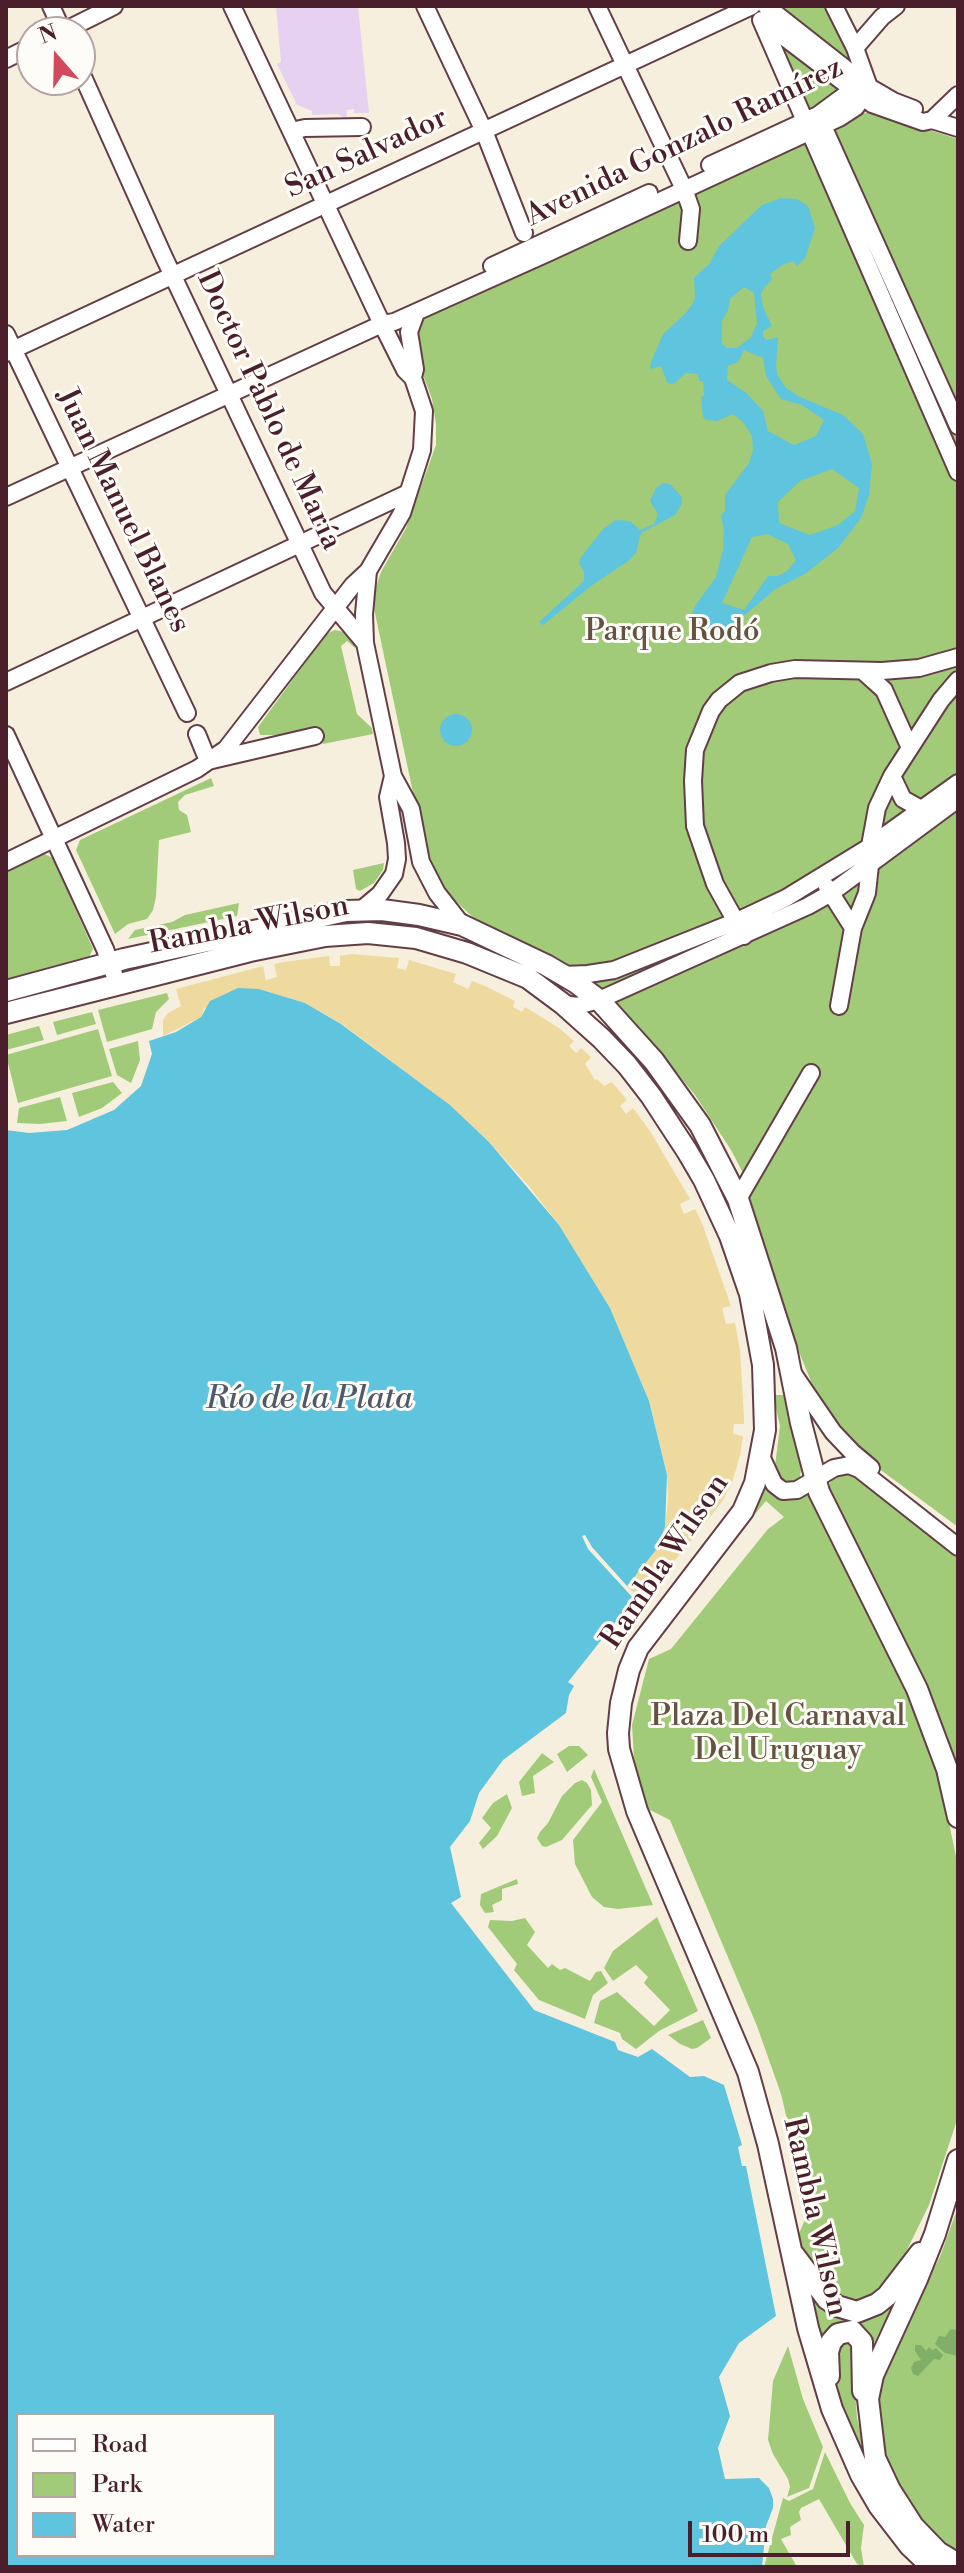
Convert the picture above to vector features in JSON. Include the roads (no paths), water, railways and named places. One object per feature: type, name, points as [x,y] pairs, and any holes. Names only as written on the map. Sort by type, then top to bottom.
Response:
[{"type":"main road","name":"Rambla Wilson","points":[[6,991],[111,962],[361,910],[419,915],[462,925],[563,975],[599,1000],[654,1061],[693,1115],[738,1199],[755,1245],[791,1371],[815,1479],[827,1511],[917,1689],[947,1769],[958,1817]]},
{"type":"main road","name":"Rambla Wilson","points":[[6,1013],[117,983],[325,936],[368,933],[416,938],[467,953],[528,978],[563,1004],[601,1038],[651,1096],[704,1180],[730,1236],[750,1294],[760,1339],[766,1411],[761,1456],[755,1483],[743,1511],[638,1648],[624,1687],[618,1733],[626,1778],[637,1811],[748,2072],[768,2144],[808,2328],[832,2409],[861,2475],[879,2506],[909,2545],[932,2567]]},
{"type":"main road","points":[[868,2414],[873,2375],[935,2234],[958,2160]]},
{"type":"main road","points":[[789,2248],[827,2299],[837,2306],[857,2312],[887,2296],[935,2234]]},
{"type":"main road","points":[[832,2409],[828,2352],[838,2334],[852,2331],[862,2342],[862,2382],[878,2467],[913,2526],[938,2552],[958,2564]]},
{"type":"street","points":[[94,16],[114,6]]},
{"type":"street","points":[[6,862],[197,769],[226,749],[353,585],[368,571],[398,521],[422,450],[424,411],[413,378],[405,370],[382,324],[232,6]]},
{"type":"street","points":[[425,6],[484,131],[524,233]]},
{"type":"street","points":[[597,6],[682,184],[691,209],[688,241]]},
{"type":"street","points":[[834,6],[855,48],[861,92]]},
{"type":"street","points":[[855,48],[896,6]]},
{"type":"street","points":[[754,9],[861,92],[893,101],[924,113],[932,120],[958,128]]},
{"type":"street","points":[[754,9],[814,123],[958,426]]},
{"type":"street","name":"San Salvador","points":[[10,351],[624,66],[754,9]]},
{"type":"street","name":"Avenida Gonzalo Ramírez","points":[[382,324],[392,314],[814,123],[861,92]]},
{"type":"street","points":[[932,120],[958,95]]},
{"type":"street","name":"Doctor Pablo de María","points":[[92,96],[323,593],[334,610],[365,643]]},
{"type":"street","points":[[814,123],[958,472]]},
{"type":"street","points":[[291,131],[362,127]]},
{"type":"street","name":"Avenida Gonzalo Ramírez","points":[[6,497],[382,324],[416,313],[682,184]]},
{"type":"street","points":[[413,378],[415,369],[409,332],[416,313]]},
{"type":"street","name":"Juan Manuel Blanes","points":[[6,334],[10,351],[69,466],[187,713]]},
{"type":"street","points":[[6,682],[408,493]]},
{"type":"street","points":[[368,571],[365,643],[393,776],[411,809],[426,874],[462,925]]},
{"type":"street","points":[[741,928],[725,906],[715,884],[695,826],[695,750],[703,727],[719,700],[740,683],[795,669],[864,672],[919,668],[958,657]]},
{"type":"street","points":[[864,672],[884,690],[910,748]]},
{"type":"street","points":[[870,846],[877,808],[892,776],[941,700],[958,680]]},
{"type":"street","points":[[197,734],[208,761]]},
{"type":"street","points":[[6,735],[111,962],[117,983]]},
{"type":"street","points":[[208,761],[315,736]]},
{"type":"street","points":[[361,910],[380,894],[394,874],[396,843],[388,797],[393,776]]},
{"type":"street","points":[[892,776],[903,799],[921,809]]},
{"type":"street","points":[[826,886],[870,846],[958,783]]},
{"type":"street","points":[[563,1004],[577,1006],[599,1000],[870,865],[958,799]]},
{"type":"street","points":[[396,843],[417,840]]},
{"type":"street","points":[[839,1006],[853,928],[867,893],[870,865]]},
{"type":"street","points":[[826,886],[853,928]]},
{"type":"street","points":[[563,975],[614,970],[741,928]]},
{"type":"street","points":[[738,1199],[811,1073]]},
{"type":"street","points":[[791,1371],[833,1432],[852,1452],[958,1535]]},
{"type":"street","points":[[761,1456],[774,1484],[783,1491],[797,1490],[829,1470],[842,1466],[859,1469],[958,1547]]},
{"type":"water","points":[[781,198],[797,199],[808,206],[815,228],[805,258],[797,266],[794,261],[770,274],[772,280],[761,294],[772,326],[763,331],[763,336],[766,340],[778,337],[776,367],[786,388],[843,415],[863,434],[872,464],[869,495],[861,518],[838,548],[805,574],[777,588],[722,634],[703,639],[693,634],[689,621],[695,606],[716,577],[723,550],[721,515],[725,511],[725,495],[749,463],[753,450],[752,436],[733,414],[717,421],[703,417],[703,381],[697,374],[686,373],[670,384],[661,366],[650,369],[663,334],[693,303],[694,278],[709,264],[719,246],[762,205]],"holes":[[[744,287],[754,293],[757,323],[751,337],[737,348],[727,348],[722,344],[722,321],[730,299]],[[744,350],[763,358],[766,376],[781,399],[802,405],[824,420],[816,436],[794,445],[768,431],[763,411],[745,392],[727,380],[728,366],[738,362]],[[832,469],[859,488],[855,511],[838,525],[810,535],[779,523],[778,502],[800,481]],[[767,534],[788,544],[796,560],[787,571],[778,576],[768,576],[744,610],[722,603],[752,537]]]},
{"type":"water","points":[[663,483],[670,484],[682,497],[682,504],[675,515],[641,533],[636,553],[628,561],[543,625],[539,622],[584,581],[584,572],[579,563],[581,557],[603,529],[616,520],[630,521],[640,530],[654,524],[658,514],[650,501],[656,488]]},
{"type":"water","points":[[456,714],[467,719],[472,730],[467,741],[456,746],[445,741],[440,730],[445,719]]},
{"type":"water","name":"Río de la Plata","points":[[238,988],[259,989],[305,1003],[341,1024],[450,1105],[489,1142],[559,1225],[610,1308],[649,1401],[667,1475],[665,1527],[656,1550],[627,1586],[585,1535],[582,1536],[588,1549],[634,1599],[568,1682],[574,1686],[566,1713],[503,1760],[479,1793],[470,1821],[450,1847],[461,1897],[451,1903],[534,2010],[615,2042],[618,2050],[638,2057],[652,2049],[690,2077],[704,2076],[724,2085],[742,2145],[738,2147],[742,2166],[746,2166],[776,2316],[739,2343],[719,2377],[730,2416],[718,2448],[725,2479],[759,2478],[769,2488],[773,2508],[766,2526],[762,2567],[6,2567],[6,1130],[29,1133],[67,1130],[114,1110],[141,1086],[152,1054],[149,1041],[176,1032],[201,1017],[210,1001]]},
{"type":"park label","name":"Parque Rodó","points":[[672,633]]},
{"type":"park label","name":"Plaza Del Carnaval Del Uruguay","points":[[778,1735]]}]
